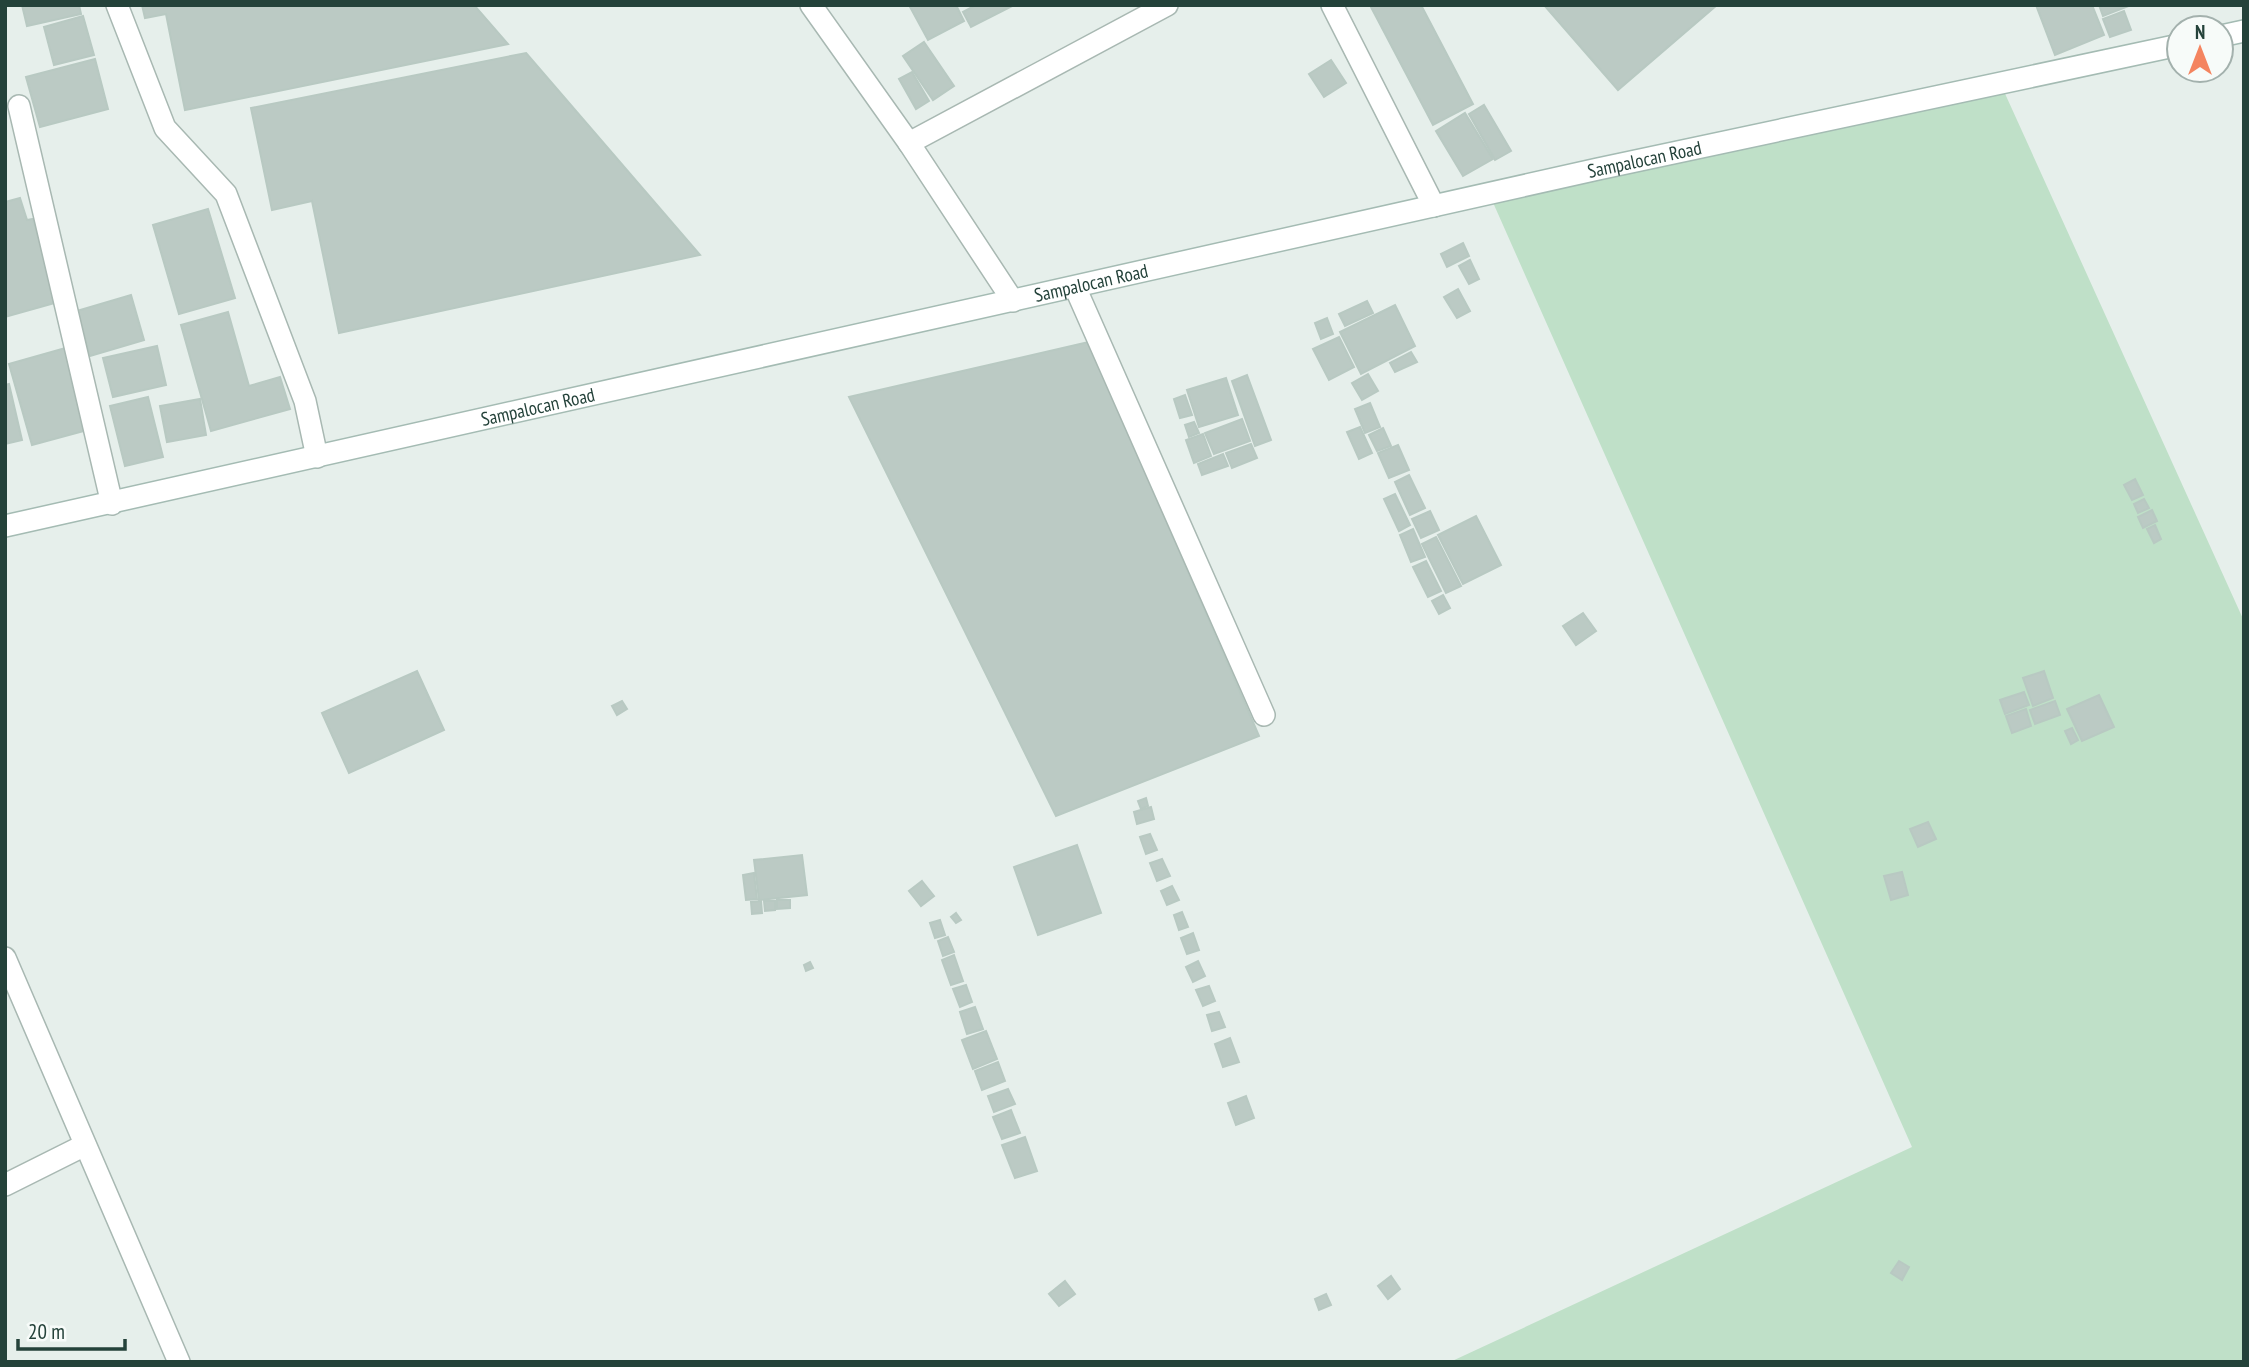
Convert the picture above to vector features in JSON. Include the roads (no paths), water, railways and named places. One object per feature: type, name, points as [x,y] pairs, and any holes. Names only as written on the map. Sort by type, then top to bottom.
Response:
[{"type":"main road","points":[[117,5],[166,128],[226,194],[305,401],[317,457]]},
{"type":"main road","points":[[811,5],[909,143],[1013,300]]},
{"type":"main road","points":[[909,143],[1167,5]]},
{"type":"main road","points":[[1332,5],[1434,206]]},
{"type":"main road","name":"Sampalocan Road","points":[[5,526],[1434,206],[2165,47]]},
{"type":"main road","points":[[19,106],[112,504]]},
{"type":"main road","points":[[1075,287],[1264,715]]},
{"type":"main road","points":[[5,958],[179,1362]]},
{"type":"main road","points":[[5,1185],[85,1145]]}]
